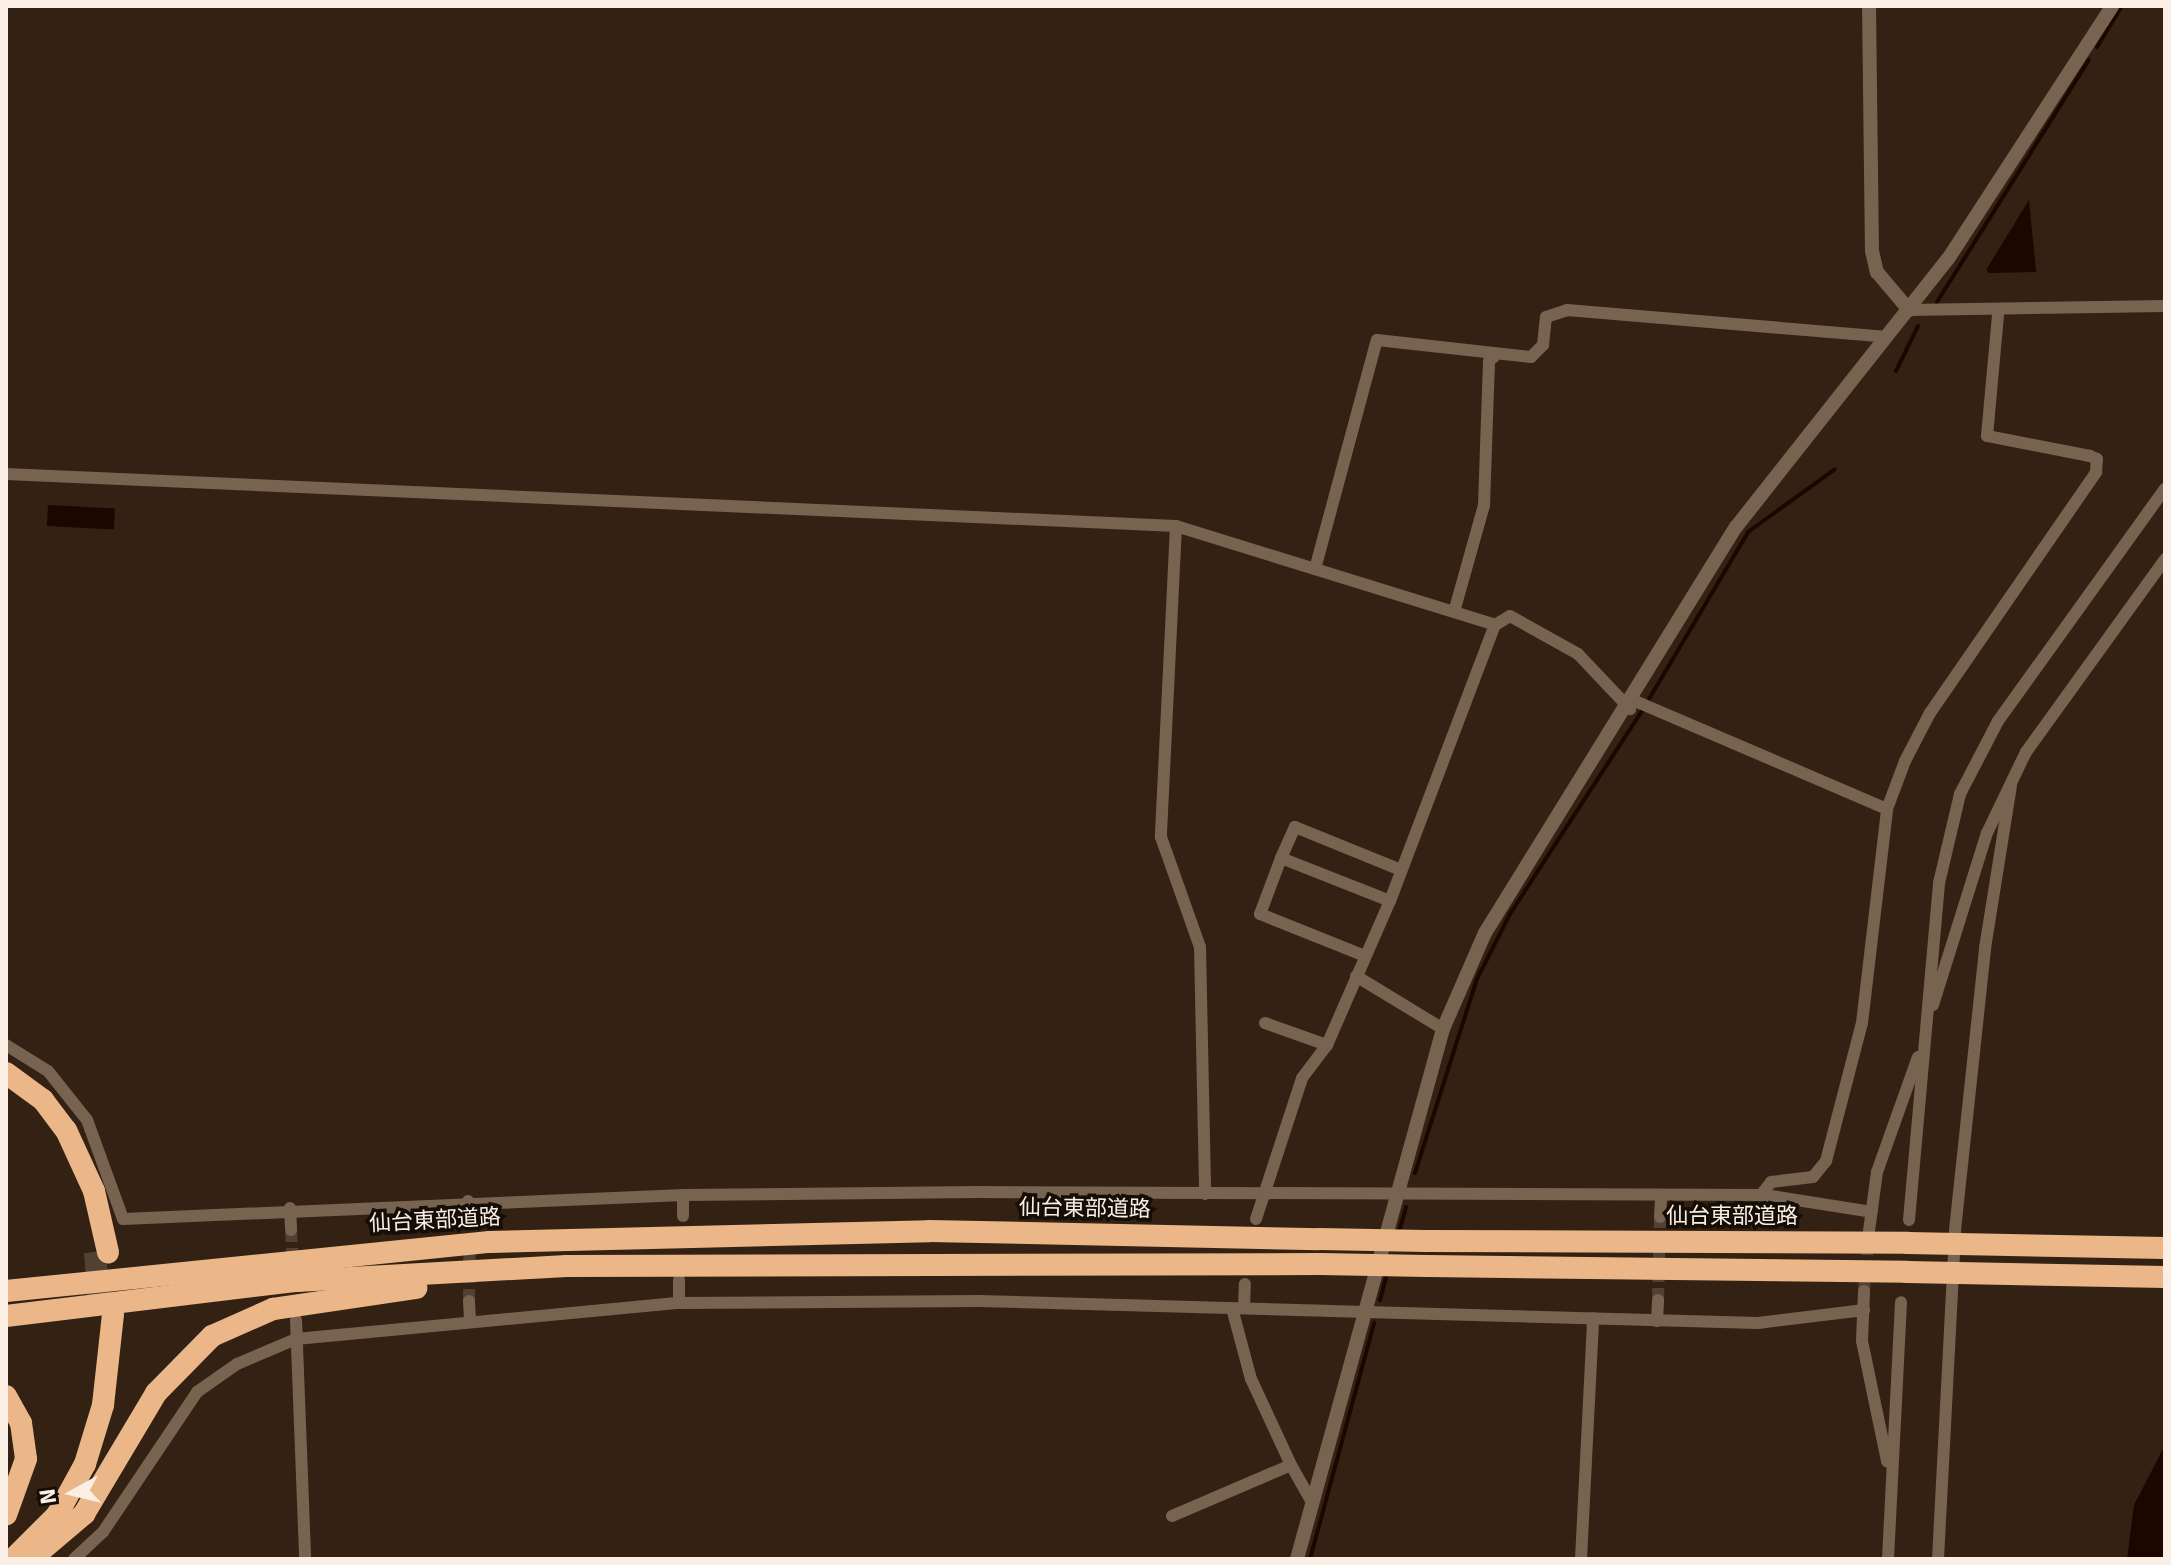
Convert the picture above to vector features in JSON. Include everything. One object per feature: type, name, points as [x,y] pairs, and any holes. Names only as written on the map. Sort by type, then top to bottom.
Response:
[{"type":"highway","points":[[6,1073],[43,1100],[66,1130],[94,1191],[101,1252],[81,1192],[53,1132],[6,1088]]},
{"type":"highway","name":"仙台東部道路","points":[[6,1291],[490,1242],[929,1231],[1426,1241],[1908,1243],[2165,1248]]},
{"type":"highway","points":[[6,1276],[265,1248],[490,1242]]},
{"type":"highway","points":[[31,1559],[84,1514],[181,1362],[249,1317],[353,1294],[696,1262]]},
{"type":"highway","points":[[6,1316],[297,1281],[696,1262],[1320,1264],[2165,1277]]},
{"type":"highway","points":[[6,1543],[49,1504],[74,1459],[90,1407],[106,1316],[103,1405],[85,1464],[57,1515],[13,1559]]},
{"type":"highway","points":[[6,1396],[21,1423],[26,1459],[6,1515]]},
{"type":"street","points":[[1869,6],[1872,251],[1877,272],[1909,310],[1998,314],[2137,301],[2165,306]]},
{"type":"street","points":[[1297,1559],[1394,1197],[1443,1029],[1485,933],[1632,705],[1736,527],[1909,310],[2112,6]]},
{"type":"street","points":[[1315,569],[1377,340],[1496,355],[1537,354],[1546,317],[1567,310],[1887,337]]},
{"type":"street","points":[[1761,1195],[1771,1182],[1813,1177],[1826,1161],[1862,1023],[1887,809],[1930,713],[2096,472],[2097,459],[2090,456],[1987,436],[1998,314]]},
{"type":"street","points":[[1454,612],[1484,505],[1489,361],[1496,355]]},
{"type":"street","points":[[6,474],[1176,526],[1495,625]]},
{"type":"street","points":[[1909,1220],[1939,883],[1976,757],[2165,489]]},
{"type":"street","points":[[1176,526],[1161,837],[1200,947],[1205,1194]]},
{"type":"street","points":[[1869,1231],[1877,1172],[1925,1032],[1987,833],[2026,752],[2165,559]]},
{"type":"street","points":[[1256,1219],[1261,1194],[1302,1078],[1327,1045],[1390,901],[1495,625],[1510,616],[1578,654],[1632,705],[1887,809]]},
{"type":"street","points":[[1938,1559],[1955,1230],[1985,948],[2011,786]]},
{"type":"street","points":[[1365,956],[1260,914],[1281,858],[1295,827],[1401,870]]},
{"type":"street","points":[[1281,858],[1390,901]]},
{"type":"street","points":[[1356,976],[1443,1029]]},
{"type":"street","points":[[1265,1023],[1327,1045]]},
{"type":"street","points":[[6,1045],[48,1071],[87,1120],[123,1219],[290,1208],[683,1195],[1761,1195],[1872,1212]]},
{"type":"street","points":[[683,1195],[683,1216]]},
{"type":"street","points":[[1660,1217],[1661,1195]]},
{"type":"street","points":[[468,1201],[470,1221]]},
{"type":"street","points":[[290,1208],[291,1230]]},
{"type":"street","points":[[679,1280],[679,1303]]},
{"type":"street","points":[[1245,1284],[1238,1308],[1247,1367],[1291,1465],[1313,1504]]},
{"type":"street","points":[[1864,1291],[1862,1341],[1891,1488]]},
{"type":"street","points":[[1657,1321],[1658,1300]]},
{"type":"street","points":[[469,1301],[470,1321]]},
{"type":"street","points":[[1888,1559],[1901,1302]]},
{"type":"street","points":[[74,1559],[103,1532],[197,1392],[237,1364],[296,1339],[679,1303],[1365,1310],[1758,1323],[1864,1310]]},
{"type":"street","points":[[1581,1559],[1593,1318]]},
{"type":"street","points":[[296,1320],[305,1559]]},
{"type":"street","points":[[1172,1516],[1291,1465]]},
{"type":"shaded area","points":[[2029,200],[2036,272],[1989,273],[1986,270]]},
{"type":"shaded area","points":[[48,505],[115,509],[114,529],[47,526]]},
{"type":"shaded area","points":[[2165,1445],[2165,1559],[2127,1559],[2134,1505]]},
{"type":"waterway","points":[[2097,47],[2122,6]]},
{"type":"waterway","points":[[1937,302],[2089,60]]},
{"type":"waterway","points":[[1896,371],[1918,326]]},
{"type":"waterway","points":[[1649,699],[1748,532],[1835,469]]},
{"type":"waterway","points":[[1415,1173],[1477,979],[1510,914],[1642,711]]},
{"type":"waterway","points":[[1399,1232],[1406,1207]]},
{"type":"waterway","points":[[1380,1300],[1388,1271]]},
{"type":"waterway","points":[[1310,1559],[1374,1323]]},
{"type":"tunnel","points":[[1658,1300],[1660,1217]]},
{"type":"tunnel","points":[[469,1301],[470,1221]]},
{"type":"tunnel","points":[[291,1230],[293,1265]]},
{"type":"tunnel","points":[[1864,1291],[1868,1238]]},
{"type":"tunnel","points":[[95,1252],[100,1317]]}]
